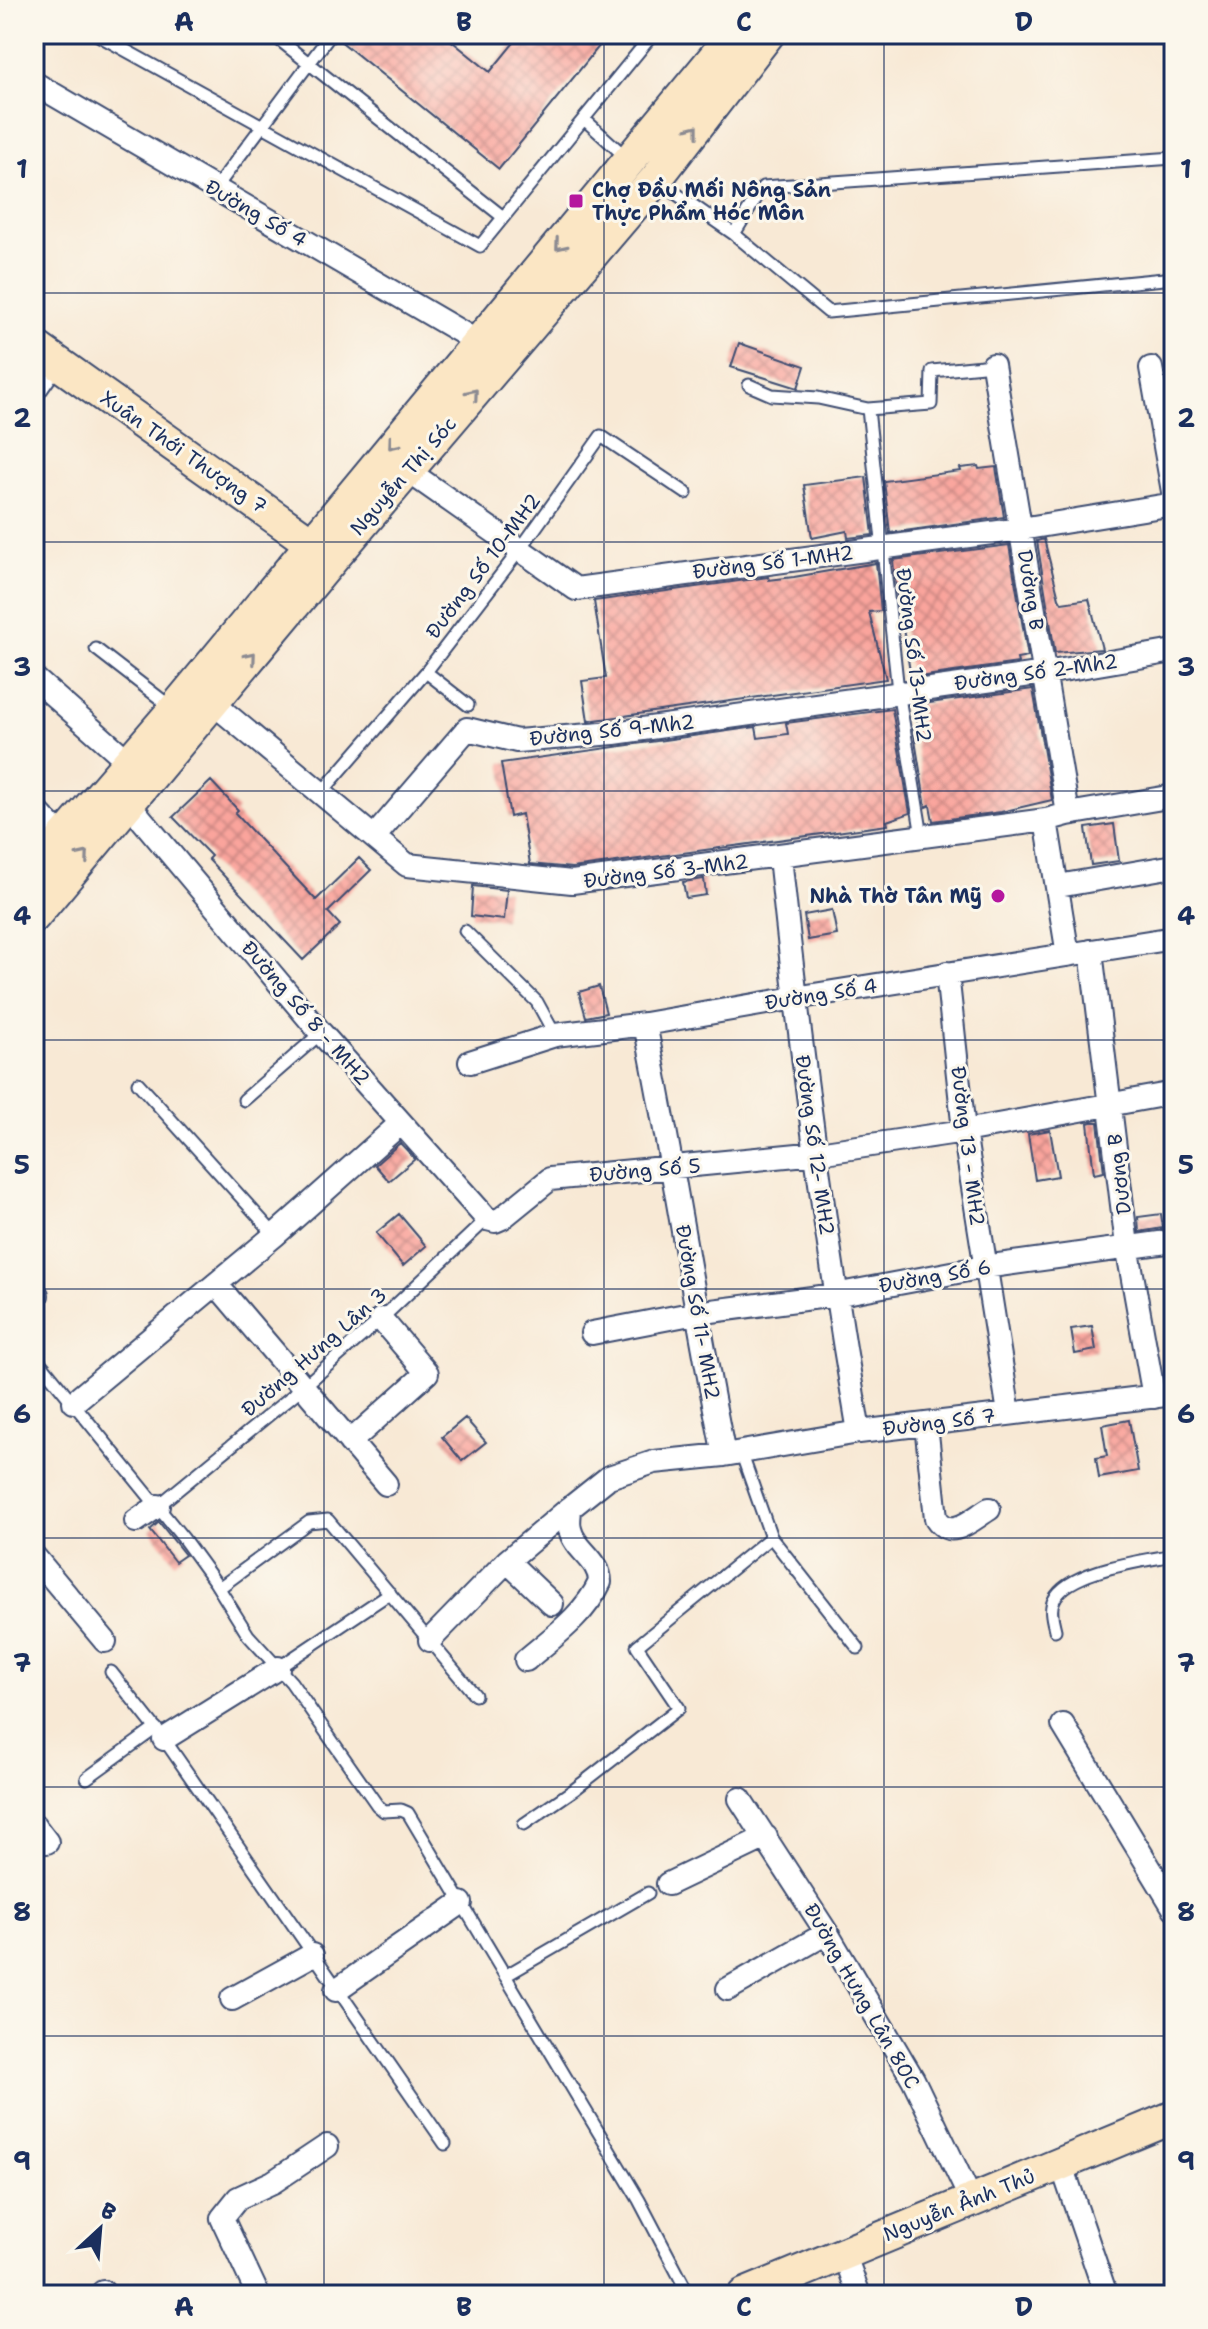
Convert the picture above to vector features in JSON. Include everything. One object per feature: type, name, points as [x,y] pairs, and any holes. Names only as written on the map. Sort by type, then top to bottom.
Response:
[{"type":"main road","name":"Nguyễn Thị Sóc","points":[[34,872],[174,710],[322,550],[408,471],[644,170],[734,34]]},
{"type":"main road","name":"Nguyễn Thị Sóc","points":[[34,916],[213,703],[322,550],[478,342],[644,170],[768,34]]},
{"type":"main road","name":"Xuân Thới Thượng 7","points":[[45,354],[322,550]]},
{"type":"main road","name":"Nguyễn Ảnh Thủ","points":[[744,2295],[1174,2117]]},
{"type":"street","name":"Đường Số 4","points":[[34,83],[478,342]]},
{"type":"street","points":[[34,391],[45,354]]},
{"type":"street","name":"Dường B","points":[[993,365],[1045,673],[1057,817],[1058,886],[1068,955]]},
{"type":"street","points":[[1151,368],[1174,497]]},
{"type":"street","name":"Đường Số 1-MH2","points":[[408,471],[576,589],[1021,529],[1174,504]]},
{"type":"street","name":"Đường Số 2-Mh2","points":[[898,691],[1045,673],[1174,651]]},
{"type":"street","points":[[34,678],[129,762]]},
{"type":"street","name":"Đường Số 9-Mh2","points":[[375,836],[467,729],[517,741],[614,733],[898,691]]},
{"type":"street","name":"Đường Số 3-Mh2","points":[[213,703],[407,865],[572,882],[780,857],[1057,817],[1174,796]]},
{"type":"street","name":"Đường Số 8 - MH2","points":[[128,803],[321,1033],[487,1219]]},
{"type":"street","points":[[34,808],[63,839]]},
{"type":"street","name":"Đường Số 12- MH2","points":[[780,857],[795,998],[835,1295],[859,1432]]},
{"type":"street","points":[[1058,886],[1174,866]]},
{"type":"street","name":"Đường Số 4","points":[[470,1062],[555,1035],[645,1024],[1174,938]]},
{"type":"street","name":"Dương B","points":[[1091,951],[1127,1246],[1164,1395]]},
{"type":"street","name":"Đường 13 - MH2","points":[[947,973],[964,1131],[1009,1413]]},
{"type":"street","points":[[645,1024],[673,1168]]},
{"type":"street","points":[[1111,1106],[1174,1093]]},
{"type":"street","name":"Đường Số 5","points":[[487,1219],[495,1221],[502,1218],[550,1179],[818,1153],[1111,1106]]},
{"type":"street","points":[[74,1402],[275,1235],[401,1123]]},
{"type":"street","name":"Đường Số 11- MH2","points":[[673,1168],[696,1313],[733,1454]]},
{"type":"street","name":"Đường Số 6","points":[[592,1333],[696,1313],[835,1295],[984,1267],[1174,1241]]},
{"type":"street","points":[[216,1284],[386,1484]]},
{"type":"street","points":[[350,1442],[427,1373],[381,1319]]},
{"type":"street","name":"Đường Số 7","points":[[430,1640],[507,1561],[609,1477],[654,1462],[733,1454],[859,1432],[1164,1395]]},
{"type":"street","points":[[926,1424],[939,1523],[945,1528],[957,1529],[989,1509]]},
{"type":"street","points":[[136,1521],[158,1506]]},
{"type":"street","points":[[526,1660],[567,1625],[600,1582],[596,1566],[570,1530],[570,1508]]},
{"type":"street","points":[[34,1556],[105,1641]]},
{"type":"street","points":[[507,1561],[552,1604]]},
{"type":"street","points":[[160,1734],[278,1668]]},
{"type":"street","points":[[1063,1725],[1174,1908]]},
{"type":"street","name":"Đường Hưng Lân 80C","points":[[740,1799],[827,1933],[913,2079],[971,2200]]},
{"type":"street","points":[[658,1888],[766,1837]]},
{"type":"street","points":[[336,1990],[461,1903]]},
{"type":"street","points":[[728,1989],[827,1933]]},
{"type":"street","points":[[232,1999],[312,1955]]},
{"type":"street","points":[[258,2295],[222,2218],[238,2198],[273,2182],[327,2146]]},
{"type":"street","points":[[1061,2163],[1106,2295]]},
{"type":"street","points":[[844,2253],[859,2295]]},
{"type":"lane","points":[[96,34],[480,246],[653,34]]},
{"type":"lane","points":[[272,34],[503,217]]},
{"type":"lane","points":[[215,189],[307,62],[331,34]]},
{"type":"lane","points":[[584,119],[644,170],[734,234],[828,312],[1174,278]]},
{"type":"lane","points":[[734,234],[763,187],[1174,158]]},
{"type":"lane","points":[[749,385],[772,395],[818,398],[868,409],[931,404],[932,371],[993,365]]},
{"type":"lane","name":"Đường Số 13-MH2","points":[[868,409],[898,691],[922,836]]},
{"type":"lane","name":"Đường Số 10-MH2","points":[[322,792],[426,672],[519,551],[601,436],[686,493]]},
{"type":"lane","points":[[96,649],[174,710]]},
{"type":"lane","points":[[426,672],[468,705]]},
{"type":"lane","points":[[465,931],[537,1002],[555,1035]]},
{"type":"lane","points":[[244,1100],[321,1033]]},
{"type":"lane","points":[[138,1083],[275,1235]]},
{"type":"lane","name":"Đường Hưng Lân 3","points":[[158,1506],[381,1319],[487,1219]]},
{"type":"lane","points":[[34,1355],[158,1506],[219,1588],[248,1635],[306,1702],[377,1805],[384,1811],[401,1810],[408,1813],[639,2200],[689,2295]]},
{"type":"lane","points":[[733,1454],[771,1537],[858,1648]]},
{"type":"lane","points":[[219,1588],[309,1522],[320,1519],[333,1524],[475,1695]]},
{"type":"lane","points":[[524,1824],[575,1789],[679,1708],[637,1646],[771,1537]]},
{"type":"lane","points":[[1055,1630],[1053,1601],[1063,1589],[1094,1573],[1174,1555]]},
{"type":"lane","points":[[278,1668],[390,1593]]},
{"type":"lane","points":[[111,1672],[160,1734],[445,2144]]},
{"type":"lane","points":[[87,1778],[160,1734]]},
{"type":"lane","points":[[505,1976],[658,1888]]},
{"type":"building","points":[[339,34],[443,34],[490,72],[521,34],[609,34],[499,169],[338,39]]},
{"type":"building","points":[[739,343],[805,366],[798,388],[731,367]]},
{"type":"building","points":[[978,466],[979,469],[996,467],[1004,517],[890,533],[884,481]]},
{"type":"building","points":[[866,477],[873,535],[848,538],[847,531],[812,538],[804,485]]},
{"type":"building","points":[[1044,539],[1059,598],[1062,603],[1089,599],[1102,649],[1055,653],[1037,541]]},
{"type":"building","points":[[1009,545],[1028,657],[1017,659],[1018,663],[911,678],[898,609],[893,560]]},
{"type":"building","points":[[876,563],[881,611],[869,612],[886,679],[588,721],[582,681],[606,678],[594,601],[768,577],[769,580],[794,577]]},
{"type":"building","points":[[1033,689],[1052,800],[1001,812],[933,821],[930,805],[926,807],[913,728],[918,727],[915,705]]},
{"type":"building","points":[[892,709],[910,813],[887,821],[888,825],[572,868],[530,864],[522,814],[510,817],[501,763],[756,727],[758,738],[788,734],[786,723]]},
{"type":"building","points":[[211,781],[238,810],[235,813],[316,900],[359,858],[371,870],[328,912],[340,925],[303,960],[173,817]]},
{"type":"building","points":[[1114,824],[1119,861],[1091,865],[1086,828]]},
{"type":"building","points":[[704,879],[706,895],[686,898],[683,882]]},
{"type":"building","points":[[473,886],[507,890],[504,920],[471,916]]},
{"type":"building","points":[[832,910],[837,935],[808,940],[804,915]]},
{"type":"building","points":[[599,986],[606,1013],[586,1017],[579,992]]},
{"type":"building","points":[[1098,1122],[1104,1172],[1094,1174],[1088,1123]]},
{"type":"building","points":[[1050,1130],[1058,1176],[1035,1180],[1028,1134]]},
{"type":"building","points":[[400,1143],[415,1159],[389,1181],[375,1165]]},
{"type":"building","points":[[399,1214],[426,1246],[403,1266],[376,1233]]},
{"type":"building","points":[[1161,1214],[1163,1228],[1139,1232],[1138,1217]]},
{"type":"building","points":[[1092,1326],[1096,1350],[1075,1354],[1071,1329]]},
{"type":"building","points":[[465,1418],[486,1442],[462,1461],[442,1437]]},
{"type":"building","points":[[1129,1420],[1138,1471],[1099,1478],[1096,1458],[1107,1456],[1102,1425]]},
{"type":"building","points":[[159,1522],[185,1555],[175,1562],[150,1530]]},
{"type":"place","name":"Chợ Đầu Mối Nông Sản Thực Phẩm Hóc Môn","points":[[576,201]]},
{"type":"place","name":"Nhà Thờ Tân Mỹ","points":[[998,896]]}]
